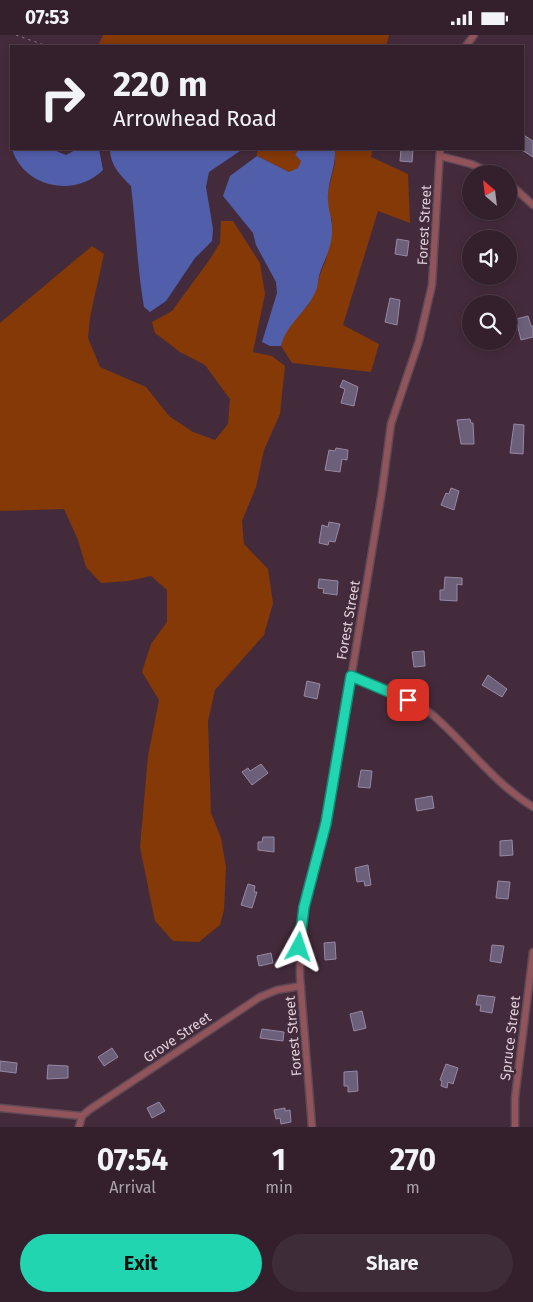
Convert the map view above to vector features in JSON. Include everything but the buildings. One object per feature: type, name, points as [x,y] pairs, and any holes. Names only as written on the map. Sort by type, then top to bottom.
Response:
[{"type":"street","name":"Forest Street","points":[[312,1127],[301,986],[300,927],[326,823],[382,491],[390,424],[418,341],[432,285],[440,150]]},
{"type":"street","points":[[440,156],[473,165]]},
{"type":"street","points":[[518,191],[533,205]]},
{"type":"street","points":[[351,676],[399,695],[432,715],[494,777],[533,807]]},
{"type":"street","name":"Spruce Street","points":[[514,1127],[515,1098],[533,952]]},
{"type":"street","name":"Grove Street","points":[[82,1116],[260,997],[277,990],[301,986]]},
{"type":"street","points":[[0,1108],[82,1116],[79,1127]]},
{"type":"path","points":[[16,35],[44,45]]},
{"type":"shaded area","points":[[103,35],[389,35],[386,45],[98,45]]},
{"type":"shaded area","points":[[257,150],[298,150],[295,155],[301,161],[298,169],[289,172],[257,156]]},
{"type":"shaded area","points":[[335,150],[373,150],[371,157],[408,174],[410,223],[378,211],[343,325],[379,344],[371,372],[292,363],[281,346],[284,335],[292,322],[309,304],[326,259],[332,220],[327,212],[328,192],[335,162]]},
{"type":"shaded area","points":[[221,221],[233,221],[260,263],[265,294],[253,352],[272,356],[285,366],[280,414],[264,450],[256,487],[242,521],[244,544],[268,569],[273,603],[264,635],[215,690],[208,721],[211,813],[221,838],[226,867],[224,910],[220,925],[199,942],[173,941],[155,921],[140,847],[148,756],[159,700],[142,672],[151,644],[167,622],[167,590],[151,576],[128,581],[101,583],[86,567],[78,540],[64,509],[0,511],[0,323],[92,246],[104,254],[90,317],[88,338],[100,367],[146,387],[169,416],[193,432],[215,440],[228,424],[230,399],[205,365],[180,352],[155,333],[152,322],[172,311],[210,259],[220,243]]},
{"type":"water","points":[[12,150],[54,150],[66,155],[75,150],[99,150],[103,170],[92,179],[79,184],[52,185],[27,173],[18,162]]},
{"type":"water","points":[[110,150],[242,150],[209,172],[206,187],[213,229],[212,241],[195,258],[166,301],[150,312],[144,307],[131,186],[120,174],[110,155]]},
{"type":"water","points":[[298,150],[335,150],[328,194],[332,238],[319,276],[317,288],[309,303],[288,330],[281,346],[270,346],[262,342],[277,293],[276,282],[256,245],[253,233],[223,196],[230,176],[257,156],[289,172],[298,168],[301,161],[295,155]]},
{"type":"route","points":[[299,947],[304,907],[326,823],[351,676],[408,700]]}]
